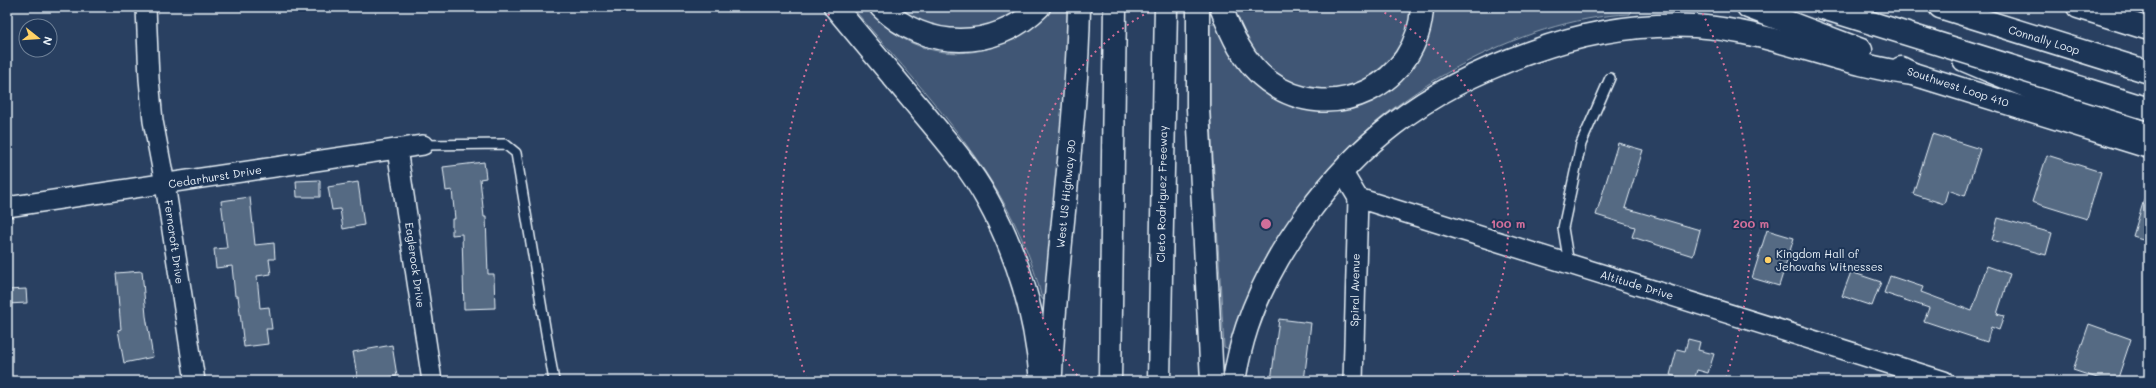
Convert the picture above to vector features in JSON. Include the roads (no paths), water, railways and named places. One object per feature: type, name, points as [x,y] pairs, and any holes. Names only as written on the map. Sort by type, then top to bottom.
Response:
[{"type":"main road","points":[[835,7],[944,138],[975,178],[987,199],[1011,250],[1026,295],[1035,333],[1041,381]]},
{"type":"main road","points":[[880,7],[897,22],[912,30],[935,38],[959,40],[984,38],[1008,29],[1028,17],[1039,7]]},
{"type":"main road","name":"West US Highway 90","points":[[1050,381],[1056,280],[1076,98],[1079,7]]},
{"type":"main road","points":[[1110,381],[1115,7]]},
{"type":"main road","name":"Cleto Rodriguez Freeway","points":[[1159,381],[1166,7]]},
{"type":"main road","points":[[1198,7],[1198,108],[1212,381]]},
{"type":"main road","points":[[1221,7],[1240,48],[1259,74],[1288,93],[1308,99],[1325,100],[1344,99],[1360,94],[1375,87],[1392,75],[1406,58],[1414,42],[1421,20],[1422,7]]},
{"type":"main road","name":"Southwest Loop 410","points":[[1748,7],[1887,61],[1913,74],[2149,148]]},
{"type":"main road","points":[[1820,7],[2149,109]]},
{"type":"main road","points":[[1837,7],[2085,111],[2149,134]]},
{"type":"main road","name":"Connally Loop","points":[[1940,7],[2149,72]]},
{"type":"main road","points":[[2078,7],[2146,28]]},
{"type":"main road","points":[[1234,381],[1248,326],[1272,272],[1305,220],[1343,173],[1393,125],[1430,99],[1463,81],[1533,51],[1606,32],[1669,26],[1714,28],[1784,42],[1885,70],[1913,74]]},
{"type":"street","name":"Ferncroft Drive","points":[[146,7],[148,79],[153,121],[165,184],[195,381]]},
{"type":"street","name":"Cedarhurst Drive","points":[[7,207],[423,145]]},
{"type":"street","name":"Eaglerock Drive","points":[[397,149],[432,381]]},
{"type":"street","points":[[1343,173],[1358,198]]},
{"type":"street","name":"Altitude Drive","points":[[1358,198],[1944,381]]},
{"type":"street","name":"Spiral Avenue","points":[[1353,381],[1358,198]]},
{"type":"lane","points":[[1569,264],[1563,228],[1581,144],[1610,78]]},
{"type":"lane","points":[[423,145],[505,144],[516,153],[554,381]]},
{"type":"place","name":"Kingdom Hall of Jehovahs Witnesses","points":[[1768,260]]}]
